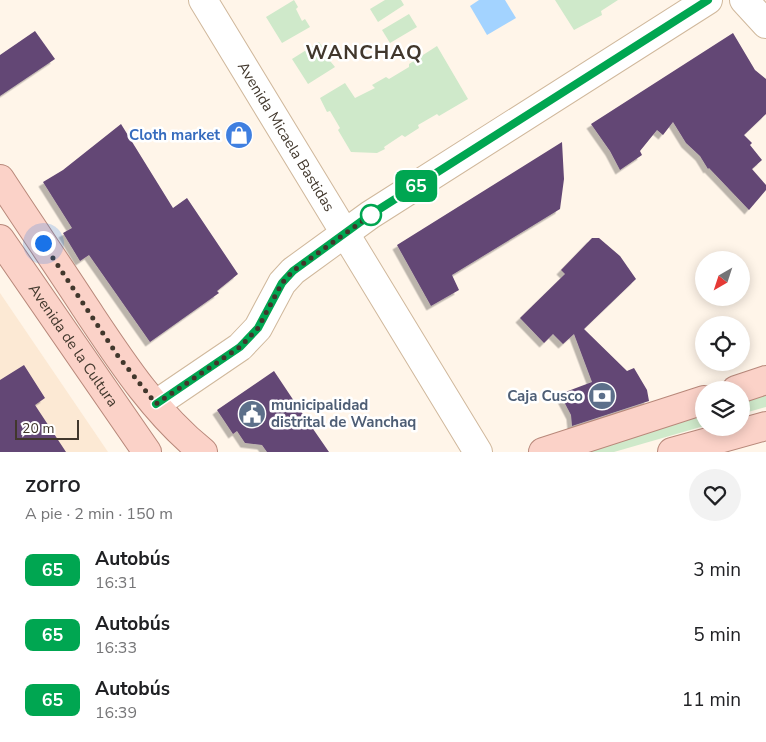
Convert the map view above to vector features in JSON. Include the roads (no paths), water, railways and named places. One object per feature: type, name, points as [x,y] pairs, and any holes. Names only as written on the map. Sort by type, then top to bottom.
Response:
[{"type":"main road","points":[[0,179],[118,356],[182,435],[203,452]]},
{"type":"main road","name":"Avenida de la Cultura","points":[[0,239],[147,452]]},
{"type":"main road","points":[[750,385],[766,380]]},
{"type":"main road","points":[[543,452],[695,403]]},
{"type":"main road","points":[[672,452],[766,426]]},
{"type":"street","name":"Avenida Micaela Bastidas","points":[[203,0],[478,452]]},
{"type":"street","points":[[156,404],[240,347],[258,328],[282,283],[293,271],[344,233],[708,0]]},
{"type":"water","points":[[479,0],[505,0],[516,18],[487,35],[470,6]]},
{"type":"place","name":"Cloth market","points":[[239,135]]},
{"type":"place","name":"Caja Cusco","points":[[602,396]]},
{"type":"place","name":"municipalidad distrital de Wanchaq","points":[[252,414]]},
{"type":"district","name":"WANCHAQ","points":[[364,52]]}]
